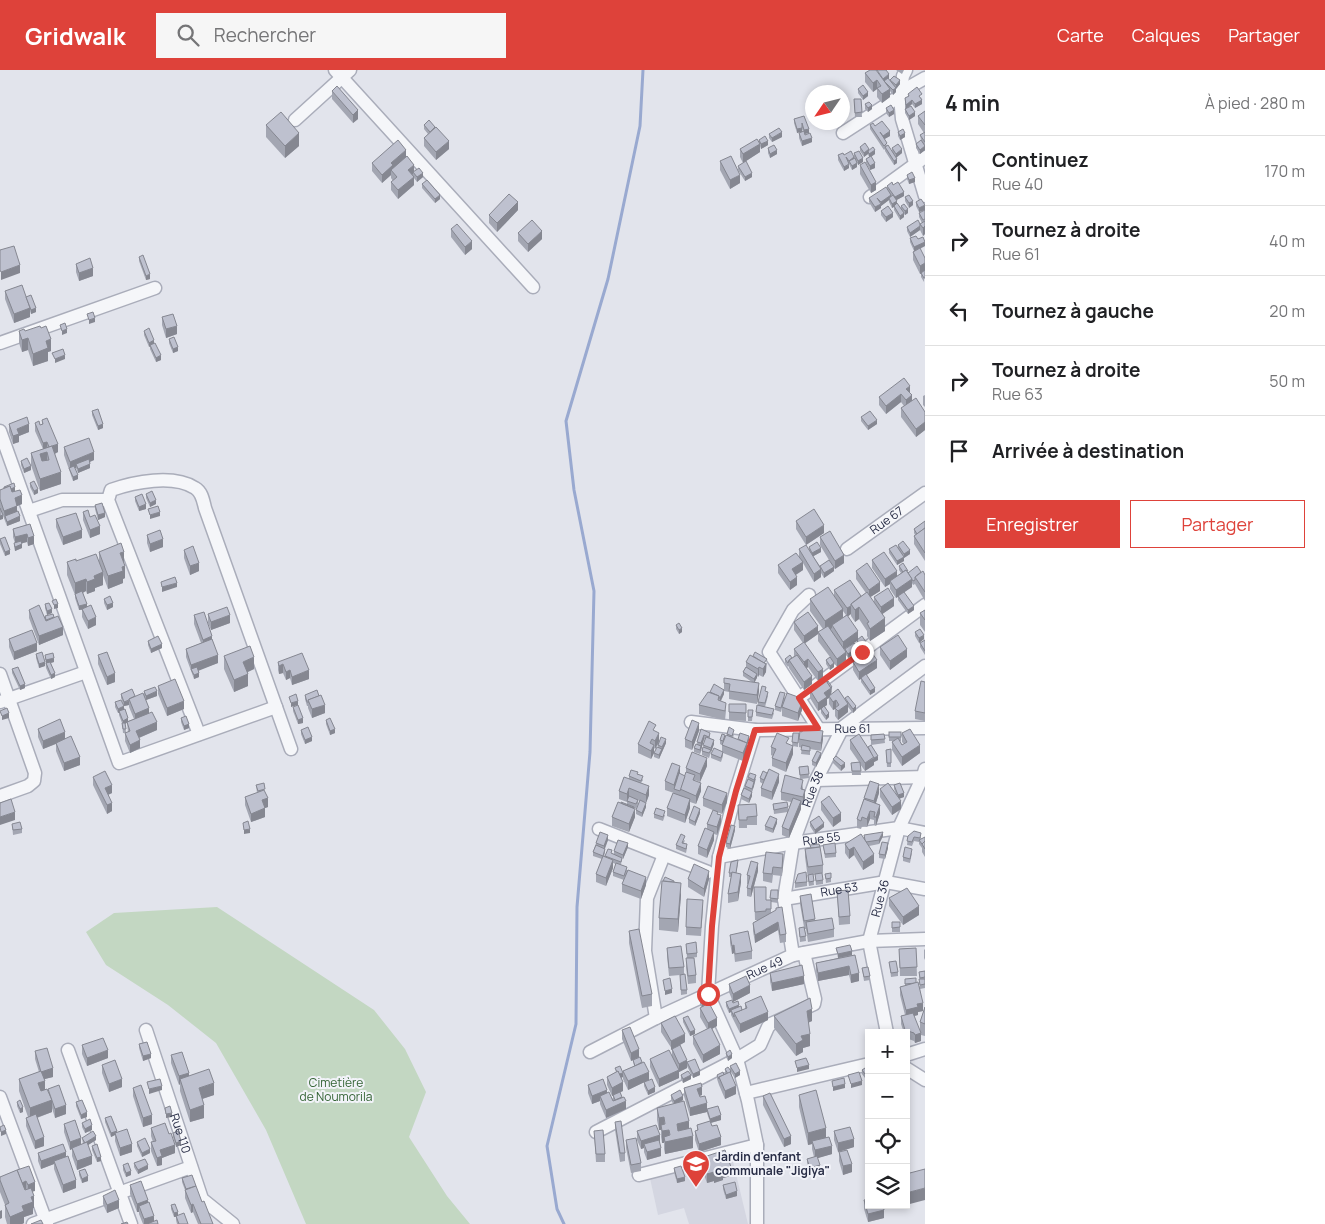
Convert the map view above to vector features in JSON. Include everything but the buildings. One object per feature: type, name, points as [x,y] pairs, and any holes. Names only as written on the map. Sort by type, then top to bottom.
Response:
[{"type":"street","points":[[906,70],[900,96],[902,119],[920,160],[925,196]]},
{"type":"street","points":[[295,120],[342,73],[533,287]]},
{"type":"street","points":[[843,133],[925,78]]},
{"type":"street","points":[[870,197],[920,160]]},
{"type":"street","points":[[0,343],[155,288]]},
{"type":"street","points":[[0,431],[119,763],[276,707]]},
{"type":"street","points":[[199,734],[108,500],[112,490],[130,484],[175,480],[196,488],[202,497],[291,749]]},
{"type":"street","name":"Rue 67","points":[[847,548],[925,492]]},
{"type":"street","points":[[29,511],[62,500],[108,500]]},
{"type":"street","points":[[809,595],[793,610],[769,652],[818,728]]},
{"type":"street","points":[[799,698],[925,605]]},
{"type":"street","name":"Rue 38","points":[[737,1060],[760,1045],[771,1024],[814,1004],[815,999],[799,954],[784,899],[793,843],[816,780],[842,727],[925,666]]},
{"type":"street","points":[[5,701],[86,672]]},
{"type":"street","points":[[0,674],[5,701],[35,773],[34,781],[28,786],[0,796]]},
{"type":"street","name":"Rue 61","points":[[691,722],[755,730],[842,727],[925,728]]},
{"type":"street","points":[[755,730],[736,791],[719,857],[708,994],[737,1060],[746,1093],[757,1145],[757,1224]]},
{"type":"street","points":[[816,780],[924,774]]},
{"type":"street","name":"Rue 36","points":[[886,1029],[868,941],[886,882],[899,828],[924,774]]},
{"type":"street","name":"Rue 55","points":[[719,857],[793,843],[899,828],[925,833]]},
{"type":"street","points":[[599,829],[717,876]]},
{"type":"street","points":[[656,1018],[645,952],[647,898],[664,855]]},
{"type":"street","name":"Rue 53","points":[[784,899],[886,882],[925,889]]},
{"type":"street","name":"Rue 49","points":[[590,1052],[656,1018],[799,954],[868,941],[925,939]]},
{"type":"street","name":"Rue 110","points":[[146,1030],[202,1199],[233,1224]]},
{"type":"street","points":[[910,1054],[925,1049]]},
{"type":"street","points":[[68,1050],[131,1224]]},
{"type":"street","points":[[596,1132],[737,1060]]},
{"type":"street","points":[[746,1093],[865,1065]]},
{"type":"street","points":[[910,1071],[925,1080]]},
{"type":"street","points":[[0,1097],[47,1222]]},
{"type":"street","points":[[639,1175],[757,1145]]},
{"type":"street","points":[[33,1224],[47,1222],[119,1192],[191,1167]]},
{"type":"shaded area","name":"Jardin d'enfant communale \"Jigiya\"","points":[[731,1153],[748,1224],[689,1224],[684,1208],[658,1215],[648,1169]]},
{"type":"green space","name":"Cimetière de Noumorila","points":[[217,907],[374,1010],[405,1049],[426,1092],[409,1137],[447,1196],[470,1224],[306,1224],[266,1130],[216,1043],[168,1005],[106,965],[86,932],[114,913]]},
{"type":"waterway","points":[[564,1224],[557,1209],[547,1146],[576,1024],[577,907],[590,752],[594,591],[574,490],[566,421],[608,279],[640,126],[643,70]]},
{"type":"place","name":"Jardin d'enfant communale \"Jigiya\"","points":[[696,1188]]},
{"type":"route","points":[[708,994],[719,857],[736,791],[755,730],[818,728],[799,698],[862,652]]}]
